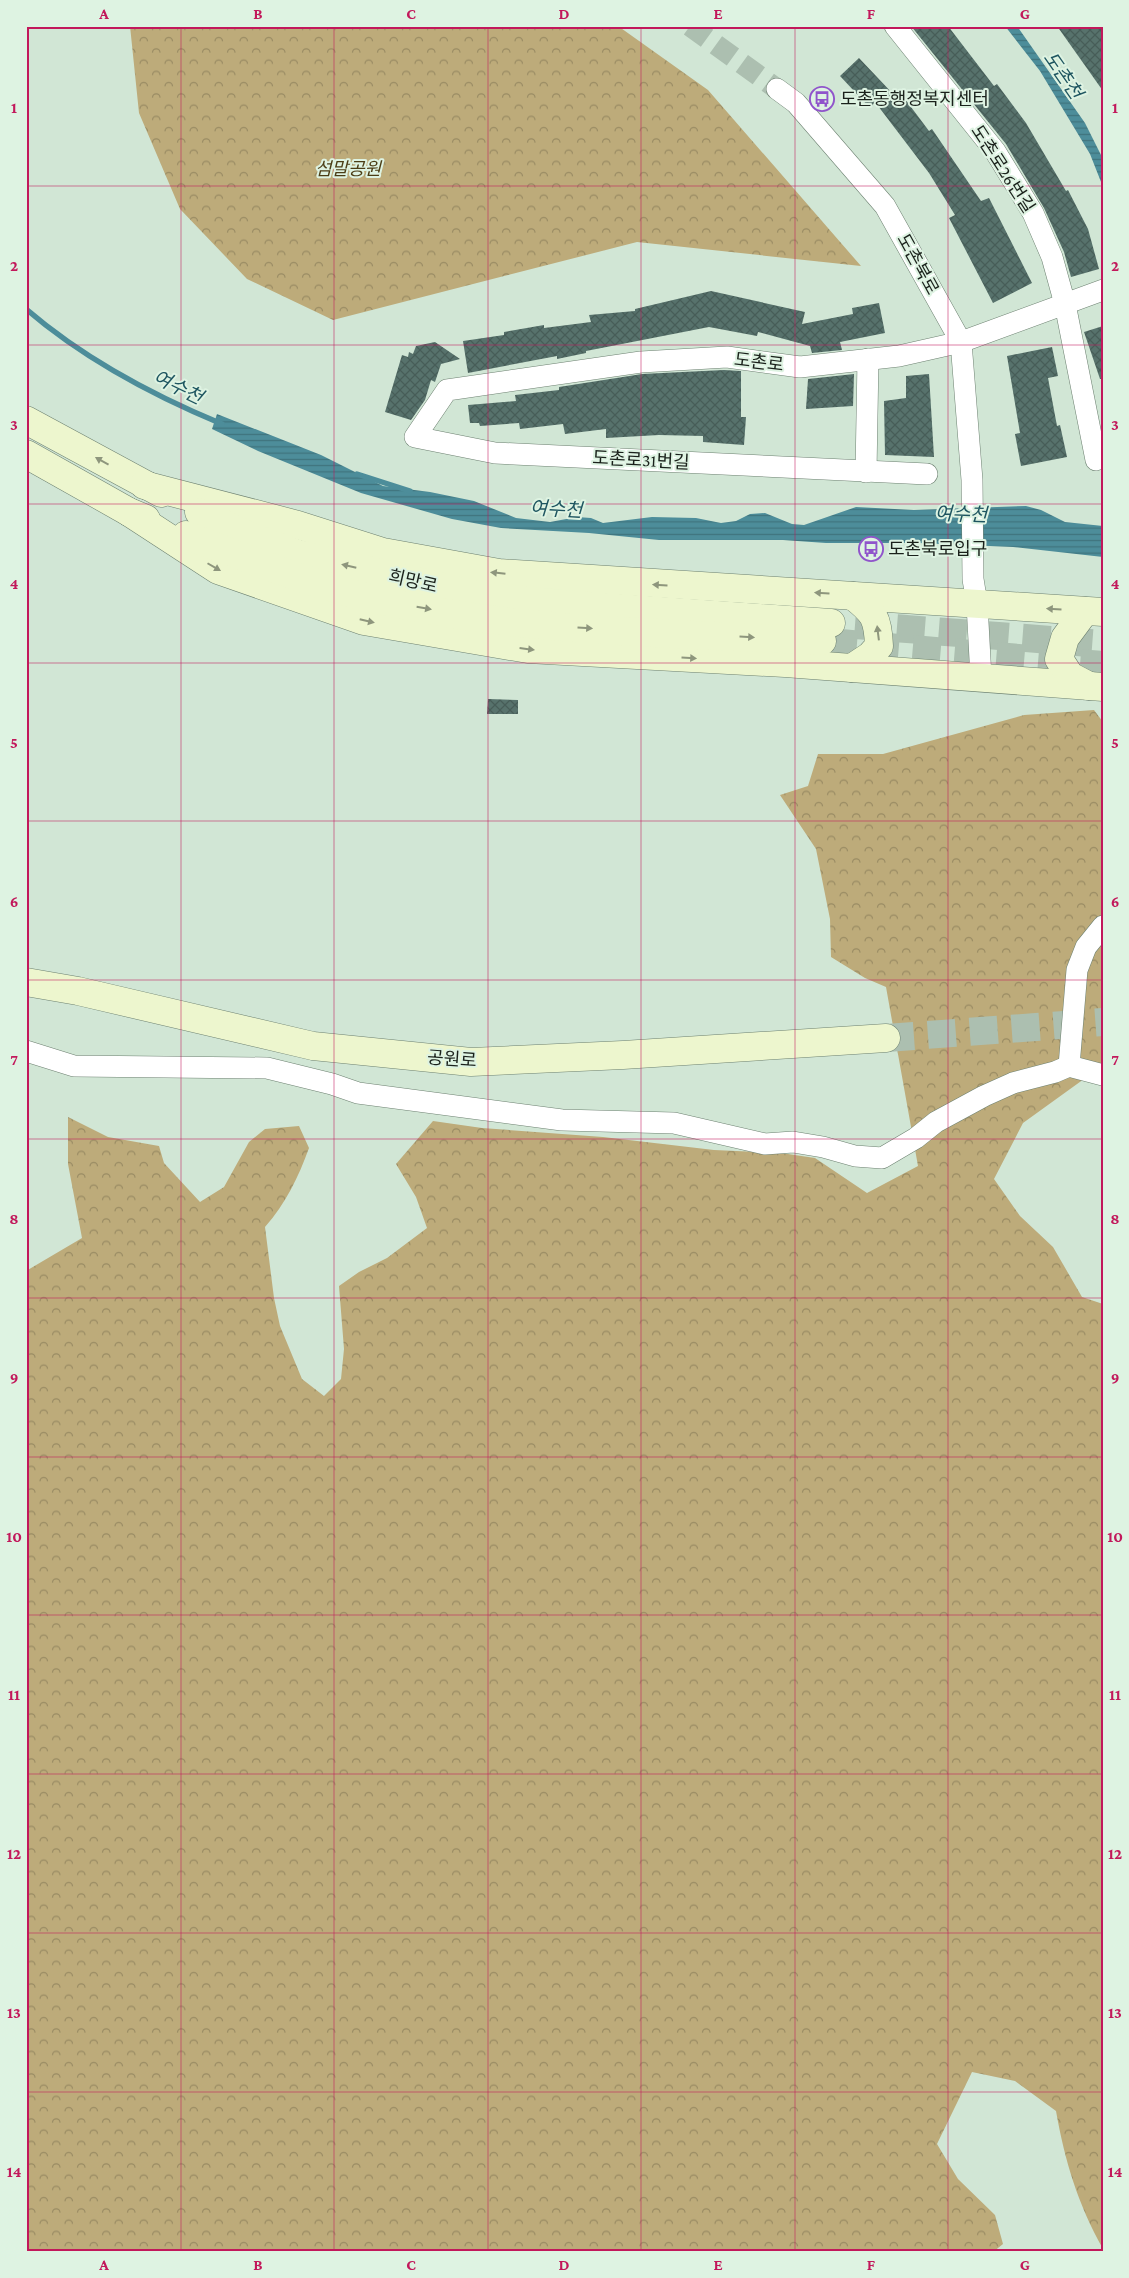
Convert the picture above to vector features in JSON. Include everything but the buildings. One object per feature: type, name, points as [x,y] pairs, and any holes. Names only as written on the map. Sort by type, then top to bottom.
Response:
[{"type":"main road","name":"희망로","points":[[26,420],[144,485],[252,537],[298,554],[478,595],[830,632],[559,627],[474,617],[382,601],[292,576],[129,512],[26,454]]},
{"type":"main road","points":[[144,485],[298,525],[383,552],[499,574],[853,596],[975,592],[1094,611]]},
{"type":"main road","points":[[129,512],[218,570],[364,621],[528,649],[852,668],[1096,686]]},
{"type":"main road","points":[[852,668],[870,656],[879,646],[879,630],[871,610],[853,596]]},
{"type":"main road","points":[[1094,611],[1065,638],[1059,659],[1070,676],[1096,686]]},
{"type":"main road","name":"공원로","points":[[26,982],[78,991],[313,1046],[471,1062],[623,1055],[886,1038]]},
{"type":"street","name":"도촌로26번길","points":[[895,26],[995,151],[1033,213],[1052,257],[1065,304]]},
{"type":"street","name":"도촌북로","points":[[777,89],[796,103],[885,206],[961,342],[972,480],[975,592]]},
{"type":"street","name":"도촌로","points":[[447,390],[640,362],[727,357],[800,366],[899,356],[961,342],[1103,290]]},
{"type":"street","points":[[1065,304],[1096,460]]},
{"type":"street","points":[[866,472],[868,359]]},
{"type":"street","name":"도촌로31번길","points":[[447,390],[415,437],[495,453],[927,474]]},
{"type":"street","points":[[975,592],[981,678]]},
{"type":"street","points":[[1068,1066],[1077,970],[1086,947],[1103,926]]},
{"type":"street","points":[[26,1052],[74,1066],[267,1068],[332,1084],[358,1093],[562,1120],[674,1123],[765,1144],[793,1142],[855,1156],[882,1158],[916,1138],[936,1122],[984,1096],[1013,1083],[1054,1072],[1068,1066],[1103,1075]]},
{"type":"green space","name":"섬말공원","points":[[130,26],[618,26],[708,90],[861,266],[637,242],[333,320],[247,279],[180,209],[139,113]]},
{"type":"green space","points":[[1094,710],[1103,722],[1103,1070],[1084,1079],[1023,1123],[994,1179],[1020,1216],[1053,1247],[1082,1297],[1103,1304],[1103,2249],[1086,2216],[1074,2182],[1056,2111],[1015,2081],[972,2072],[937,2144],[958,2179],[995,2215],[1003,2244],[993,2252],[26,2252],[26,1271],[82,1238],[68,1164],[68,1117],[108,1137],[159,1146],[164,1163],[200,1202],[224,1187],[249,1142],[265,1129],[299,1126],[309,1148],[291,1190],[265,1227],[274,1298],[280,1326],[302,1379],[324,1396],[341,1379],[344,1349],[339,1286],[359,1272],[387,1258],[427,1228],[416,1197],[396,1164],[433,1121],[482,1128],[603,1137],[714,1150],[781,1153],[815,1158],[867,1193],[918,1166],[886,987],[865,978],[831,957],[830,919],[816,849],[780,795],[808,786],[818,754],[883,754],[1024,715]]},
{"type":"water","points":[[1005,26],[1017,26],[1085,123],[1103,159],[1103,187],[1090,154],[1040,71]]},
{"type":"water","points":[[217,414],[321,455],[383,486],[430,492],[474,501],[516,518],[550,522],[577,517],[591,518],[603,523],[652,517],[696,518],[721,523],[736,521],[750,514],[765,513],[792,524],[804,525],[856,507],[914,510],[1026,506],[1041,510],[1065,522],[1103,526],[1103,557],[1013,547],[918,543],[826,543],[783,540],[659,540],[589,533],[501,528],[452,519],[361,493],[258,451],[212,429]]},
{"type":"waterway","name":"여수천","points":[[26,309],[71,344],[119,374],[170,401],[222,424]]},
{"type":"waterway","name":"여수천","points":[[357,474],[410,491]]},
{"type":"tunnel","points":[[690,26],[777,89]]},
{"type":"tunnel","points":[[855,625],[1103,644]]},
{"type":"tunnel","points":[[829,642],[1103,665]]},
{"type":"tunnel","points":[[886,1038],[1103,1022]]},
{"type":"place","name":"도촌동행정복지센터","points":[[822,99]]},
{"type":"place","name":"도촌북로입구","points":[[871,549]]},
{"type":"water label","name":"도촌천","points":[[1063,75]]}]
